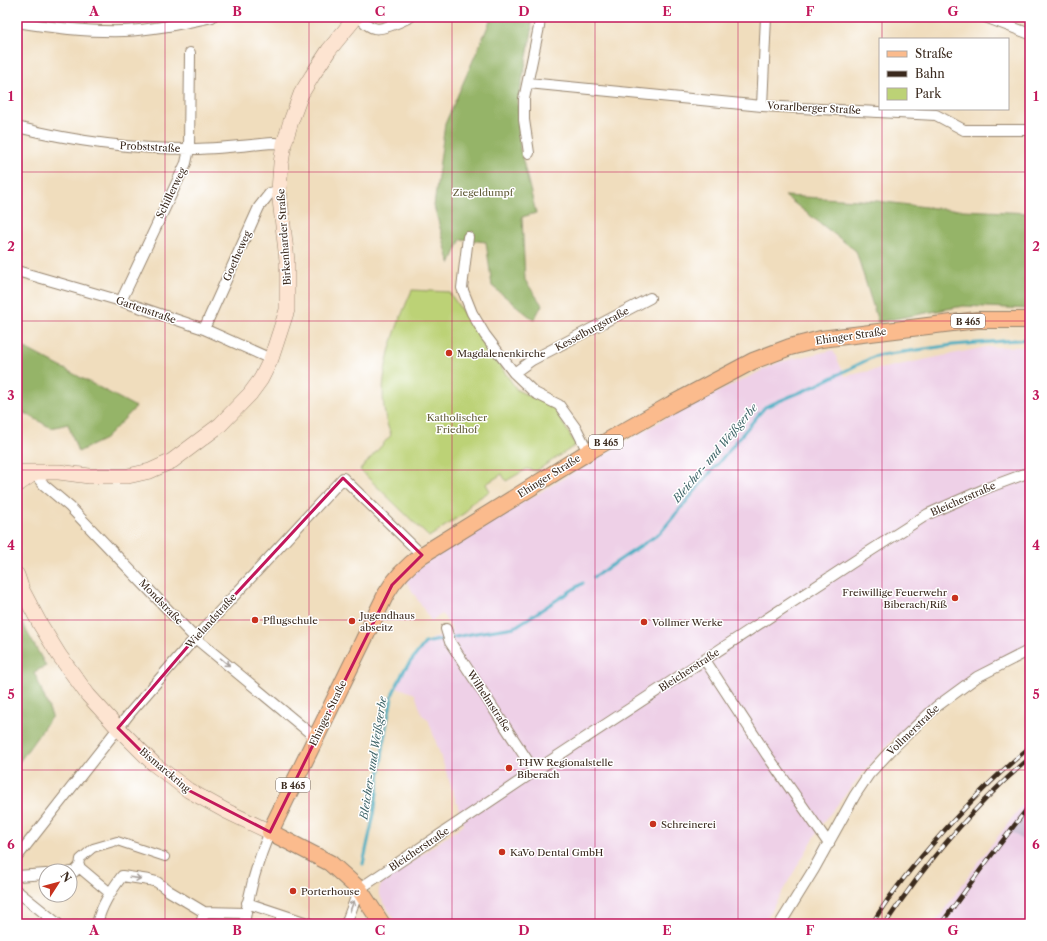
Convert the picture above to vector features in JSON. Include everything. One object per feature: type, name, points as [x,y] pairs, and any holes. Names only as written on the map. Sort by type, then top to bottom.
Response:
[{"type":"main road","name":"Birkenharder Straße","points":[[17,472],[58,472],[89,476],[128,476],[150,471],[172,461],[225,420],[250,394],[261,378],[271,359],[287,310],[287,260],[279,191],[284,144],[301,94],[329,50],[357,17]]},
{"type":"main road","name":"Ehinger Straße","points":[[270,832],[389,589],[397,577],[422,555],[588,452],[670,405],[753,361],[790,347],[821,339],[977,320],[1030,320]]},
{"type":"main road","points":[[17,485],[34,473]]},
{"type":"main road","name":"Bismarckring","points":[[17,575],[22,590],[40,624],[63,661],[88,695],[154,764],[188,790],[226,811],[330,863],[359,889],[382,924]]},
{"type":"street","points":[[17,22],[55,28],[125,31],[168,26],[212,17]]},
{"type":"street","points":[[357,17],[374,28],[379,29],[410,17]]},
{"type":"street","points":[[529,154],[524,120],[524,99],[540,17]]},
{"type":"street","name":"Vorarlberger Straße","points":[[762,106],[766,17]]},
{"type":"street","points":[[986,17],[1030,34]]},
{"type":"street","name":"Schillerweg","points":[[121,301],[186,163],[189,149],[190,53]]},
{"type":"street","name":"Vorarlberger Straße","points":[[528,83],[762,106],[936,115],[964,130],[1030,130]]},
{"type":"street","name":"Probststraße","points":[[17,127],[78,140],[126,146],[189,149],[274,143],[284,144]]},
{"type":"street","name":"Goetheweg","points":[[204,329],[259,207],[270,193],[279,191]]},
{"type":"street","points":[[468,237],[462,288],[472,313],[485,335],[514,373],[535,393],[559,405],[577,430],[588,452]]},
{"type":"street","name":"Gartenstraße","points":[[17,271],[121,301],[204,329],[271,359]]},
{"type":"street","name":"Kesselburgstraße","points":[[514,373],[532,360],[650,298]]},
{"type":"street","name":"Bleicherstraße","points":[[359,889],[928,514],[975,492],[1030,472]]},
{"type":"street","name":"Mondstraße","points":[[34,473],[44,485],[70,507],[195,638],[316,738]]},
{"type":"street","name":"Wielandstraße","points":[[17,857],[118,728],[195,638],[343,478],[422,555]]},
{"type":"street","name":"Wilhelmstraße","points":[[446,629],[450,642],[535,772]]},
{"type":"street","name":"Vollmerstraße","points":[[780,924],[828,844],[855,795],[869,774],[896,744],[936,707],[976,677],[1030,650]]},
{"type":"street","points":[[705,660],[767,755],[828,844]]},
{"type":"street","points":[[244,924],[246,908],[260,854],[270,832]]},
{"type":"street","points":[[110,892],[79,867],[80,860],[93,848],[117,841],[165,857]]},
{"type":"street","points":[[17,876],[38,875]]},
{"type":"street","points":[[97,924],[110,892],[122,876],[157,882],[169,892],[204,912],[246,908],[280,919],[310,924]]},
{"type":"street","points":[[346,924],[359,889]]},
{"type":"street","points":[[17,891],[58,924]]},
{"type":"street","points":[[201,924],[204,912]]},
{"type":"highlighted area","points":[[343,478],[422,555],[392,585],[270,832],[188,790],[154,764],[118,728],[195,638]]},
{"type":"shaded area","points":[[986,347],[1030,347],[1030,646],[973,674],[895,737],[856,781],[823,823],[763,924],[397,924],[379,895],[379,889],[382,883],[464,824],[428,719],[422,715],[415,694],[397,687],[404,670],[425,643],[452,629],[442,614],[431,621],[404,578],[437,554],[671,415],[779,362],[833,350],[845,376]]},
{"type":"shaded area","points":[[1030,795],[1030,924],[934,924],[985,853]]},
{"type":"shaded area","points":[[1030,808],[1030,843],[1029,845],[1012,832]]},
{"type":"green space","name":"Ziegeldumpf","points":[[492,17],[531,17],[532,31],[518,102],[520,149],[536,213],[522,217],[525,280],[542,305],[534,320],[492,286],[486,242],[461,239],[450,264],[434,206],[445,124]]},
{"type":"green space","points":[[785,196],[877,201],[942,209],[1030,213],[1030,309],[963,306],[878,322],[856,251]]},
{"type":"green space","name":"Katholischer Friedhof","points":[[412,290],[449,292],[517,390],[554,408],[576,445],[536,471],[527,469],[506,481],[502,474],[486,484],[490,491],[470,504],[466,512],[429,537],[360,470],[391,435],[385,417],[383,398],[384,380],[392,343]]},
{"type":"green space","points":[[25,348],[136,407],[105,439],[78,452],[68,424],[51,428],[25,413],[17,413],[17,359]]},
{"type":"green space","points":[[17,614],[46,666],[34,672],[52,716],[17,765]]},
{"type":"waterway","name":"Bleicher- und Weißgerbe","points":[[594,577],[660,533],[765,407],[815,386],[875,356],[953,345],[1030,339]]},
{"type":"waterway","name":"Bleicher- und Weißgerbe","points":[[363,864],[374,814],[386,727],[393,693],[404,670],[425,643],[515,627],[583,583]]},
{"type":"railway","points":[[872,924],[913,866],[965,808],[1016,758],[1030,747]]},
{"type":"railway","points":[[885,924],[934,857],[952,836],[990,795],[1030,758]]},
{"type":"railway","points":[[941,924],[1030,805]]},
{"type":"place","name":"Magdalenenkirche","points":[[449,353]]},
{"type":"place","name":"Freiwillige Feuerwehr Biberach/Riß","points":[[955,598]]},
{"type":"place","name":"Pflugschule","points":[[255,620]]},
{"type":"place","name":"Jugendhaus abseitz","points":[[352,621]]},
{"type":"place","name":"Vollmer Werke","points":[[644,622]]},
{"type":"place","name":"THW Regionalstelle Biberach","points":[[509,768]]},
{"type":"place","name":"Schreinerei","points":[[653,824]]},
{"type":"place","name":"KaVo Dental GmbH","points":[[502,852]]},
{"type":"place","name":"Porterhouse","points":[[293,891]]}]
